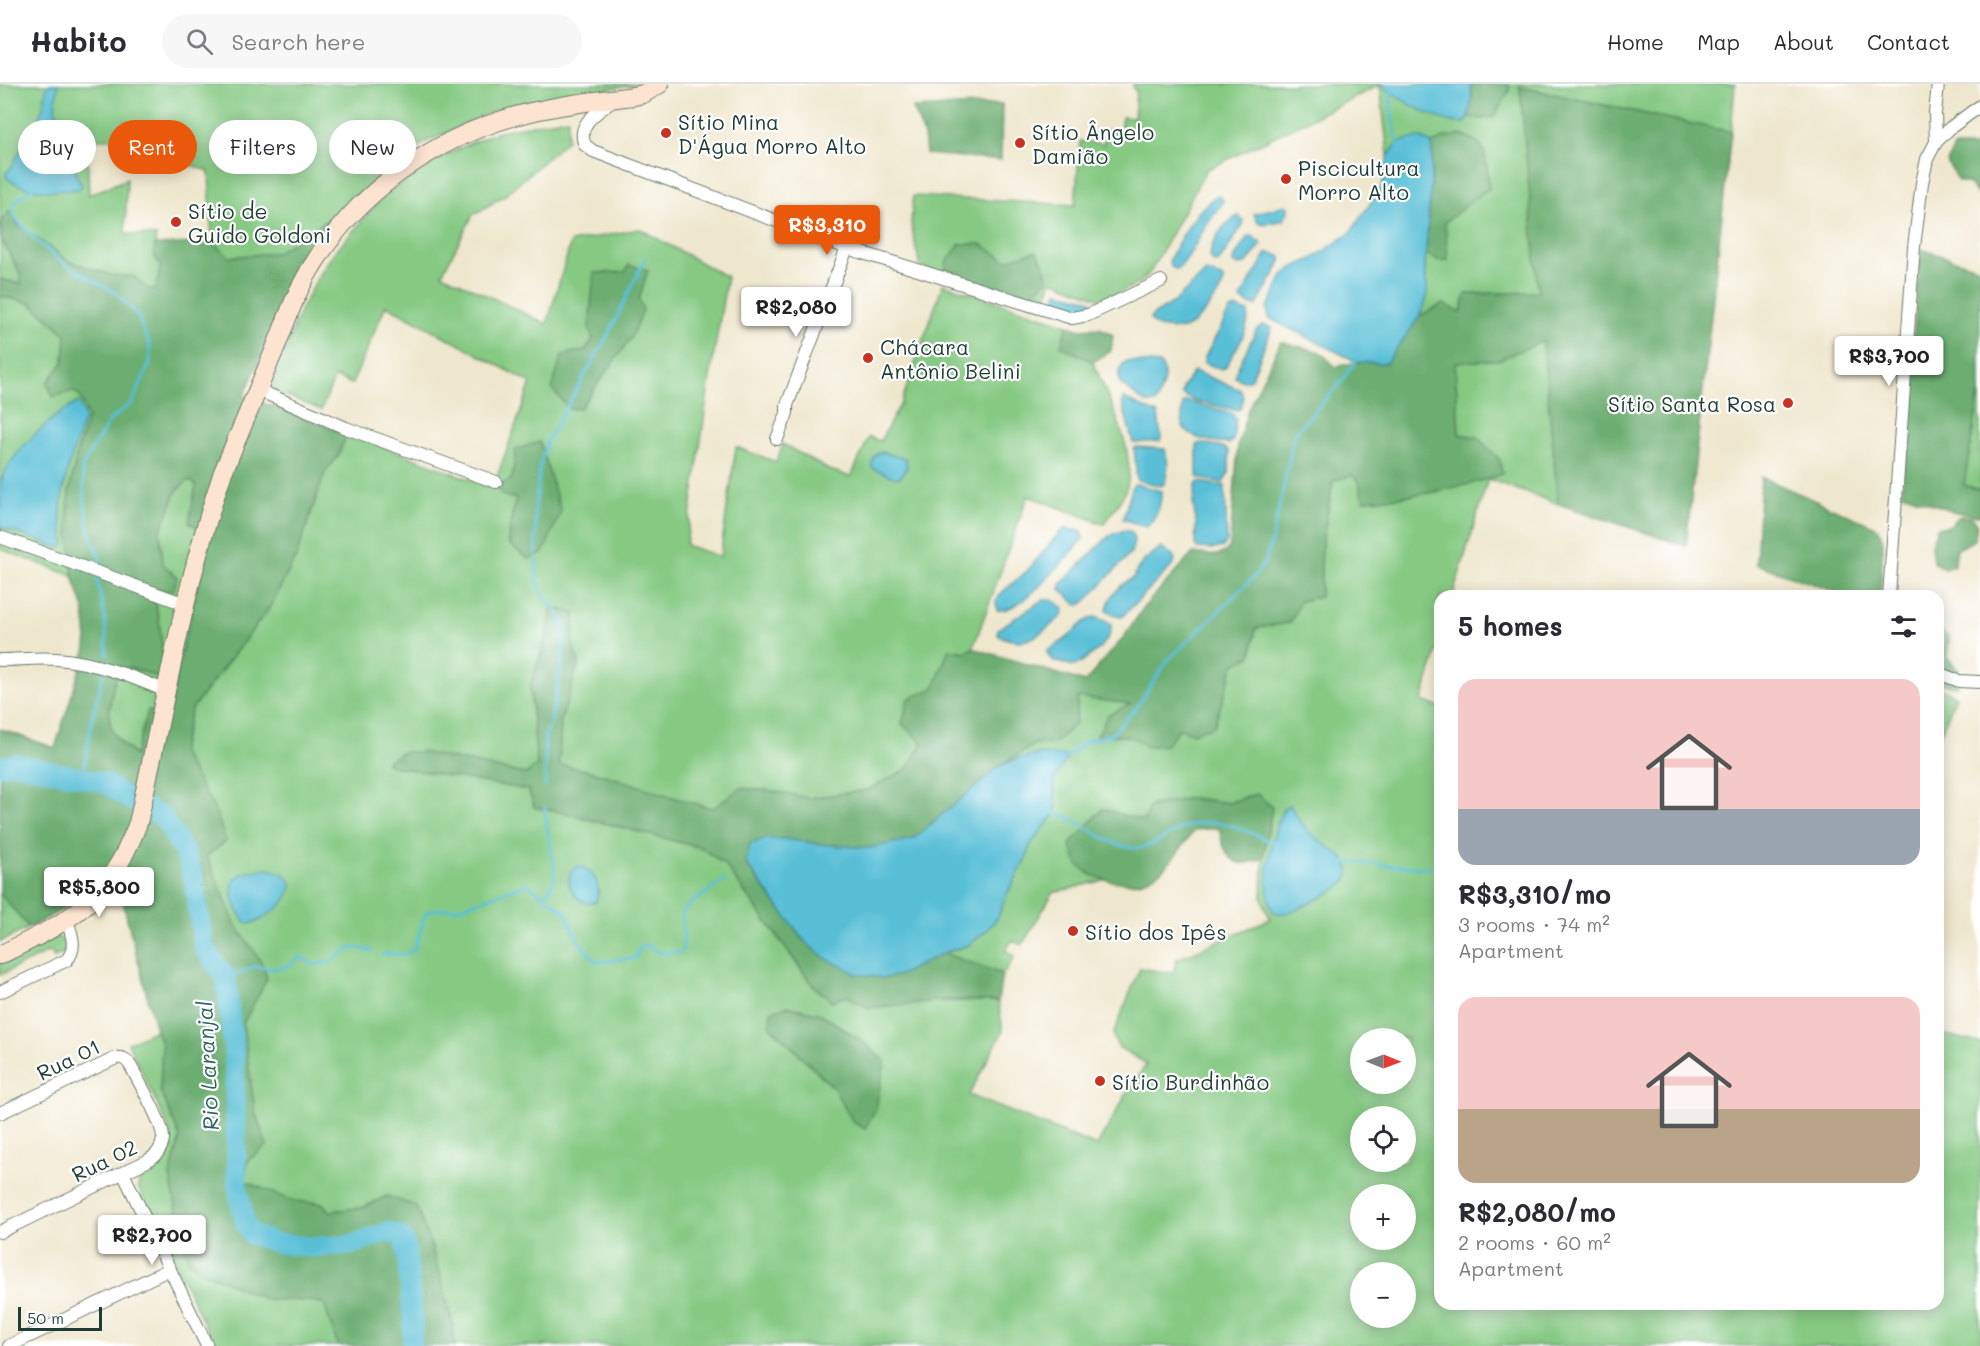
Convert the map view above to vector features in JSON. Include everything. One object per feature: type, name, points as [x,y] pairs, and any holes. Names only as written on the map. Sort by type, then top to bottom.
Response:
[{"type":"main road","points":[[0,955],[67,921],[97,895],[115,872],[130,844],[138,824],[185,604],[212,502],[299,289],[327,245],[375,191],[430,151],[497,122],[532,112],[643,94],[660,84]]},
{"type":"street","points":[[1936,142],[1935,113],[1938,84]]},
{"type":"street","points":[[616,98],[586,122],[582,135],[585,146],[847,248],[1072,318],[1088,315],[1161,281]]},
{"type":"street","points":[[1889,590],[1922,183],[1927,159],[1936,142],[1950,128],[1980,106]]},
{"type":"street","points":[[777,439],[787,413],[787,405],[847,248]]},
{"type":"street","points":[[258,390],[346,428],[496,482]]},
{"type":"street","points":[[0,537],[185,604]]},
{"type":"street","points":[[0,660],[38,658],[73,661],[114,670],[166,691]]},
{"type":"street","points":[[1944,675],[1959,681],[1980,682]]},
{"type":"street","points":[[0,992],[67,960],[72,954],[73,943],[67,921]]},
{"type":"street","name":"Rua 01","points":[[0,1113],[122,1057]]},
{"type":"street","name":"Rua 02","points":[[0,1232],[151,1159],[159,1152],[163,1139],[161,1126],[127,1059],[122,1057]]},
{"type":"street","points":[[123,1173],[207,1346]]},
{"type":"street","points":[[9,1346],[170,1269]]},
{"type":"green space","points":[[0,84],[640,84],[561,96],[493,111],[416,148],[416,120],[329,120],[329,174],[382,174],[339,213],[276,253],[229,257],[212,242],[209,174],[317,174],[317,120],[209,120],[209,171],[197,167],[197,120],[108,120],[108,139],[96,139],[96,120],[18,120],[18,174],[88,174],[89,195],[127,179],[125,234],[156,236],[154,256],[161,265],[157,289],[148,289],[134,277],[111,275],[68,261],[17,224],[1,239],[20,273],[21,284],[0,279]]},
{"type":"green space","points":[[1133,84],[1380,84],[1424,111],[1465,123],[1469,117],[1481,119],[1509,91],[1509,84],[1735,84],[1731,132],[1520,87],[1539,292],[1467,294],[1461,312],[1443,304],[1418,317],[1426,292],[1426,254],[1398,143],[1388,156],[1380,85],[1206,170],[1151,271],[1140,283],[1103,300],[1052,280],[1043,307],[920,267],[911,224],[913,196],[1075,205],[1080,141],[1104,144],[1105,130],[1120,131],[1122,117],[1134,118],[1136,90],[1133,89]]},
{"type":"green space","points":[[1471,84],[1509,84],[1509,91],[1494,117],[1481,119],[1469,117]]},
{"type":"green space","points":[[1520,87],[1731,132],[1686,546],[1558,504],[1543,341],[1498,360],[1455,362],[1459,434],[1477,437],[1500,460],[1502,474],[1433,492],[1363,500],[1359,482],[1352,475],[1333,481],[1322,543],[1320,597],[1300,601],[1290,623],[1256,628],[1251,656],[1234,664],[1214,726],[1193,733],[1179,729],[1166,745],[1146,747],[1129,737],[1097,736],[1108,715],[1130,704],[1078,697],[1075,724],[1055,743],[1035,744],[1000,766],[913,839],[870,848],[784,839],[746,864],[805,942],[825,958],[900,975],[943,953],[1002,974],[998,1001],[947,1000],[869,1008],[847,996],[832,1001],[814,986],[725,865],[702,848],[549,809],[535,808],[528,790],[392,766],[386,762],[403,752],[422,752],[525,774],[537,766],[530,687],[546,639],[552,608],[575,613],[573,647],[579,663],[561,720],[559,765],[598,773],[713,808],[741,788],[809,798],[868,790],[907,769],[923,743],[902,724],[908,699],[934,688],[949,649],[965,652],[973,648],[1085,682],[1124,637],[1144,607],[1193,553],[1219,555],[1230,546],[1238,445],[1248,409],[1281,342],[1320,352],[1336,367],[1357,362],[1386,363],[1418,317],[1443,304],[1461,312],[1466,294],[1538,292]]},
{"type":"green space","points":[[1002,104],[1001,160],[926,154],[924,136],[913,108]]},
{"type":"green space","points":[[568,118],[567,140],[507,194],[473,215],[442,274],[547,324],[571,242],[640,229],[727,277],[686,545],[720,557],[736,447],[776,462],[783,444],[827,469],[851,477],[869,437],[880,441],[901,403],[943,284],[1068,325],[1061,346],[1093,362],[1120,426],[1128,461],[1129,477],[1125,492],[1104,524],[1028,496],[973,648],[965,652],[949,649],[934,688],[923,743],[907,769],[868,790],[809,798],[741,788],[713,809],[598,773],[559,765],[561,720],[579,663],[573,647],[575,614],[552,609],[546,639],[530,687],[537,766],[525,774],[421,752],[392,766],[529,790],[535,808],[549,809],[702,848],[725,865],[813,986],[832,1001],[847,996],[857,1002],[998,1001],[1003,1031],[969,1095],[1097,1146],[1128,1091],[1147,1064],[1118,1047],[1113,1035],[1140,968],[1173,973],[1177,959],[1270,919],[1262,898],[1263,858],[1272,808],[1256,794],[1228,803],[1191,798],[1150,806],[1144,822],[1102,809],[1079,865],[1105,880],[1053,893],[1022,945],[1012,940],[1006,951],[1015,956],[1002,974],[943,953],[958,949],[998,917],[1005,898],[1028,855],[1030,845],[1056,813],[1054,781],[1067,757],[1017,759],[1000,766],[1035,743],[1075,724],[1078,697],[1131,704],[1098,736],[1123,735],[1166,745],[1179,729],[1214,726],[1234,664],[1251,655],[1256,628],[1290,623],[1300,601],[1320,597],[1322,543],[1333,481],[1352,475],[1359,482],[1363,500],[1442,491],[1459,435],[1455,362],[1498,360],[1543,340],[1558,504],[1488,479],[1455,590],[1434,590],[1434,660],[1422,701],[1434,705],[1434,1310],[1944,1310],[1944,1034],[1980,1043],[1980,1346],[455,1346],[453,1324],[431,1244],[387,1196],[362,1208],[329,1211],[322,1203],[293,1201],[244,1181],[248,1160],[267,1146],[255,1112],[242,1024],[267,979],[262,963],[235,924],[207,856],[226,841],[181,751],[191,710],[270,607],[296,557],[325,472],[338,456],[347,433],[493,488],[531,383],[386,305],[352,384],[335,377],[321,410],[277,392],[272,386],[300,311],[333,254],[382,198],[412,174],[416,174],[416,171],[464,146],[500,131]],"holes":[[[648,269],[639,299],[552,389],[586,350]],[[512,479],[543,553],[528,559],[509,544],[510,525],[516,499],[502,495],[498,489],[500,485]],[[821,1014],[862,1041],[885,1061],[865,1128],[853,1122],[833,1087],[770,1026]]]},
{"type":"green space","points":[[1460,135],[1470,138],[1482,147],[1489,188],[1445,222],[1448,260],[1438,260],[1426,254],[1432,144],[1445,137]]},
{"type":"green space","points":[[1954,147],[1980,147],[1980,197],[1969,184],[1958,181],[1947,162]]},
{"type":"green space","points":[[10,211],[17,224],[68,261],[111,275],[134,277],[148,289],[156,289],[161,265],[154,256],[156,245],[212,242],[229,257],[276,253],[339,213],[294,280],[244,396],[347,433],[338,456],[325,472],[296,557],[270,607],[191,710],[181,751],[216,812],[226,841],[207,856],[235,924],[262,963],[267,979],[243,1024],[255,1112],[267,1146],[248,1160],[244,1181],[293,1201],[322,1203],[329,1211],[362,1208],[387,1196],[416,1206],[440,1275],[455,1346],[338,1346],[324,1304],[313,1301],[265,1299],[199,1270],[190,1262],[185,1251],[170,1176],[180,1137],[160,1090],[162,1045],[156,1030],[124,907],[124,881],[108,870],[78,901],[29,928],[0,893],[0,729],[55,748],[85,653],[87,639],[84,609],[73,576],[68,520],[69,493],[77,453],[88,417],[80,396],[73,391],[53,397],[47,383],[64,361],[66,334],[30,303],[0,296],[0,279],[21,284],[20,273],[1,239],[2,218]],"holes":[[[189,480],[196,485],[189,522],[211,535],[167,717],[148,710],[135,756],[119,741],[111,728],[109,711],[112,691],[120,666],[159,678],[163,657],[159,619],[154,600],[159,589],[173,592],[177,577],[163,564],[160,532],[177,490]]]},
{"type":"green space","points":[[960,244],[981,244],[1006,260],[1036,251],[1043,262],[1048,280],[1024,301],[946,275],[946,263]]},
{"type":"green space","points":[[1921,249],[1980,268],[1980,388],[1964,485],[1980,490],[1980,516],[1956,512],[1902,493]]},
{"type":"green space","points":[[629,265],[648,270],[639,299],[643,310],[631,338],[580,408],[569,409],[552,389],[562,355],[586,350],[593,339],[589,328],[594,273],[625,272]]},
{"type":"green space","points":[[0,296],[30,303],[66,334],[64,361],[73,391],[80,396],[88,417],[77,453],[69,493],[68,520],[73,576],[0,549]]},
{"type":"green space","points":[[1068,325],[1077,329],[1100,328],[1113,335],[1111,351],[1093,362],[1061,346]]},
{"type":"green space","points":[[1980,388],[1980,490],[1964,485]]},
{"type":"green space","points":[[540,442],[561,512],[543,553],[528,559],[509,544],[510,525],[516,499],[502,495],[498,489],[500,485],[512,479],[516,449]]},
{"type":"green space","points":[[1761,477],[1876,527],[1883,542],[1880,590],[1830,590],[1756,564]]},
{"type":"green space","points":[[188,480],[196,484],[211,535],[167,717],[148,711],[136,756],[119,741],[111,729],[109,711],[112,691],[120,666],[159,677],[163,657],[159,619],[154,600],[159,589],[163,564],[160,532],[177,490]]},
{"type":"green space","points":[[1960,516],[1972,517],[1977,523],[1975,540],[1957,549],[1954,566],[1944,569],[1933,562],[1931,545],[1937,528],[1948,526]]},
{"type":"green space","points":[[1944,633],[1949,638],[1947,657],[1959,671],[1957,686],[1944,684]]},
{"type":"green space","points":[[1944,691],[1956,696],[1944,725]]},
{"type":"green space","points":[[1257,794],[1272,807],[1263,858],[1253,862],[1237,862],[1227,853],[1219,828],[1195,830],[1169,863],[1157,874],[1142,881],[1123,883],[1094,876],[1079,866],[1070,844],[1103,809],[1144,821],[1150,806],[1191,798],[1228,803]]},
{"type":"green space","points":[[0,893],[29,928],[0,942]]},
{"type":"green space","points":[[57,936],[66,943],[66,952],[54,957],[50,951],[0,975],[0,963]]},
{"type":"green space","points":[[787,1006],[821,1014],[862,1041],[885,1062],[876,1108],[865,1129],[853,1122],[833,1087],[770,1026],[771,1011]]},
{"type":"green space","points":[[156,1030],[162,1045],[160,1090],[180,1137],[170,1176],[199,1270],[265,1299],[313,1301],[324,1304],[338,1346],[215,1346],[138,1187],[141,1173],[158,1161],[166,1152],[171,1140],[170,1131],[128,1043]]},
{"type":"water","points":[[50,84],[58,84],[55,109],[60,120],[38,120],[46,89]]},
{"type":"water","points":[[1380,84],[1471,84],[1469,114],[1465,123],[1445,120],[1398,97]]},
{"type":"water","points":[[1422,138],[1432,144],[1425,264],[1427,296],[1419,317],[1386,363],[1357,362],[1269,318],[1267,309],[1284,274],[1312,259],[1350,233],[1382,186],[1388,156],[1398,143]]},
{"type":"water","points":[[18,155],[18,174],[76,174],[82,185],[80,189],[52,191],[32,189],[15,183],[7,178],[6,173]]},
{"type":"water","points":[[1219,196],[1223,200],[1222,204],[1209,220],[1185,262],[1178,269],[1173,268],[1169,261],[1184,234],[1204,206]]},
{"type":"water","points":[[1285,205],[1288,211],[1284,220],[1265,224],[1258,222],[1254,214]]},
{"type":"water","points":[[1239,216],[1243,224],[1219,262],[1214,263],[1210,257],[1216,239],[1223,227]]},
{"type":"water","points":[[1248,236],[1252,236],[1262,244],[1246,264],[1237,265],[1233,263],[1233,260]]},
{"type":"water","points":[[1267,253],[1281,257],[1281,262],[1257,305],[1250,304],[1241,297]]},
{"type":"water","points":[[1206,272],[1222,277],[1224,282],[1218,294],[1201,315],[1184,329],[1156,326],[1150,319],[1153,315],[1174,302]]},
{"type":"water","points":[[1058,292],[1089,299],[1093,303],[1081,309],[1067,308],[1055,298]]},
{"type":"water","points":[[1237,308],[1248,312],[1247,326],[1225,368],[1221,369],[1204,363],[1230,310]]},
{"type":"water","points":[[1263,325],[1272,328],[1251,379],[1243,381],[1235,377],[1236,371],[1257,329]]},
{"type":"water","points":[[1127,361],[1160,364],[1163,368],[1163,382],[1155,403],[1145,403],[1120,383],[1119,371]]},
{"type":"water","points":[[1194,371],[1241,390],[1243,397],[1240,409],[1235,410],[1194,401],[1182,394],[1183,387]]},
{"type":"water","points":[[1124,399],[1158,414],[1160,441],[1133,443],[1122,402]]},
{"type":"water","points":[[1186,401],[1231,413],[1236,418],[1233,441],[1228,444],[1188,433],[1182,420],[1183,403]]},
{"type":"water","points":[[79,402],[85,418],[68,468],[62,495],[61,521],[65,544],[60,548],[0,527],[0,485],[4,474],[21,449],[44,426]]},
{"type":"water","points":[[1200,443],[1223,447],[1229,452],[1229,473],[1223,483],[1199,478],[1197,475],[1197,445]]},
{"type":"water","points":[[1134,448],[1165,449],[1168,465],[1165,483],[1161,486],[1137,480]]},
{"type":"water","points":[[882,452],[906,459],[907,467],[901,477],[896,478],[872,468],[874,458]]},
{"type":"water","points":[[1198,482],[1225,486],[1227,542],[1223,547],[1197,548],[1195,544],[1196,523],[1193,502]]},
{"type":"water","points":[[1133,485],[1161,491],[1158,511],[1153,521],[1146,527],[1123,519]]},
{"type":"water","points":[[1065,529],[1082,531],[1083,538],[1079,544],[1041,585],[1018,604],[997,610],[996,601],[1000,594],[1027,571]]},
{"type":"water","points":[[1125,530],[1132,532],[1134,541],[1131,553],[1083,604],[1077,605],[1060,589],[1062,583],[1110,535]]},
{"type":"water","points":[[1161,548],[1173,555],[1175,560],[1173,565],[1122,617],[1107,611],[1116,591],[1134,578],[1148,557]]},
{"type":"water","points":[[1043,600],[1053,600],[1064,608],[1062,616],[1040,634],[1017,641],[998,635],[998,629]]},
{"type":"water","points":[[1095,617],[1111,623],[1109,636],[1100,648],[1075,666],[1051,659],[1047,652],[1084,622]]},
{"type":"water","points":[[1042,754],[1068,756],[1054,781],[1056,813],[1030,845],[1028,855],[1005,898],[998,917],[969,945],[943,953],[900,975],[883,978],[857,974],[825,958],[805,942],[746,863],[750,844],[765,839],[869,848],[913,839],[1000,766],[1017,759]]},
{"type":"water","points":[[1290,805],[1306,829],[1339,855],[1349,870],[1347,879],[1339,887],[1322,897],[1287,913],[1274,913],[1268,890],[1269,860],[1275,829],[1285,807]]},
{"type":"water","points":[[578,866],[589,871],[596,880],[598,897],[596,902],[582,901],[569,884],[572,871]]},
{"type":"water","points":[[265,868],[284,874],[292,884],[283,903],[261,920],[248,923],[239,913],[233,897],[234,880],[242,874]]},
{"type":"waterway","points":[[1394,84],[1391,108],[1398,147]]},
{"type":"waterway","points":[[33,184],[30,190],[15,201],[13,210],[15,218],[36,240],[65,264],[116,293],[137,314],[150,346],[150,363],[132,403],[110,420],[82,466],[90,533],[101,561]]},
{"type":"waterway","points":[[545,786],[545,736],[551,722],[563,657],[565,627],[558,612],[543,595],[537,579],[535,511],[540,466],[547,441],[608,335],[645,259]]},
{"type":"waterway","points":[[1065,758],[1087,741],[1112,734],[1136,708],[1167,661],[1254,577],[1265,562],[1272,540],[1295,432],[1338,386],[1358,358]]},
{"type":"waterway","points":[[97,578],[105,619],[107,655]]},
{"type":"waterway","points":[[83,778],[92,718],[104,673]]},
{"type":"waterway","name":"Rio Laranjal","points":[[0,766],[15,763],[105,783],[127,798],[163,817],[186,856],[193,876],[204,948],[226,978],[234,1055],[237,1186],[245,1223],[251,1234],[276,1243],[311,1247],[352,1245],[387,1232],[398,1235],[403,1239],[406,1250],[413,1318],[412,1346]]},
{"type":"waterway","points":[[545,807],[554,875],[552,884],[545,895]]},
{"type":"waterway","points":[[1054,813],[1074,821],[1113,843],[1134,848],[1149,846],[1187,826],[1212,822],[1236,827],[1273,842]]},
{"type":"waterway","points":[[1346,862],[1434,869]]},
{"type":"waterway","points":[[382,954],[405,954],[414,950],[426,912],[455,909],[528,884],[566,912],[578,939],[597,962],[636,958],[639,949],[646,945],[660,953],[681,952],[684,947],[682,913],[689,905],[725,880]]},
{"type":"waterway","points":[[226,978],[256,966],[271,969],[289,966],[299,957],[316,965],[332,961],[346,950],[355,948],[372,951]]},
{"type":"place","name":"Sítio Mina D'Água Morro Alto","points":[[666,133]]},
{"type":"place","name":"Sítio Ângelo Damião","points":[[1020,143]]},
{"type":"place","name":"Piscicultura Morro Alto","points":[[1286,179]]},
{"type":"place","name":"Sítio de Guido Goldoni","points":[[176,222]]},
{"type":"place","name":"Chácara Antônio Belini","points":[[868,358]]},
{"type":"place","name":"Sítio Santa Rosa","points":[[1788,403]]},
{"type":"place","name":"Sítio dos Ipês","points":[[1073,931]]},
{"type":"place","name":"Sítio Burdinhão","points":[[1100,1081]]}]
